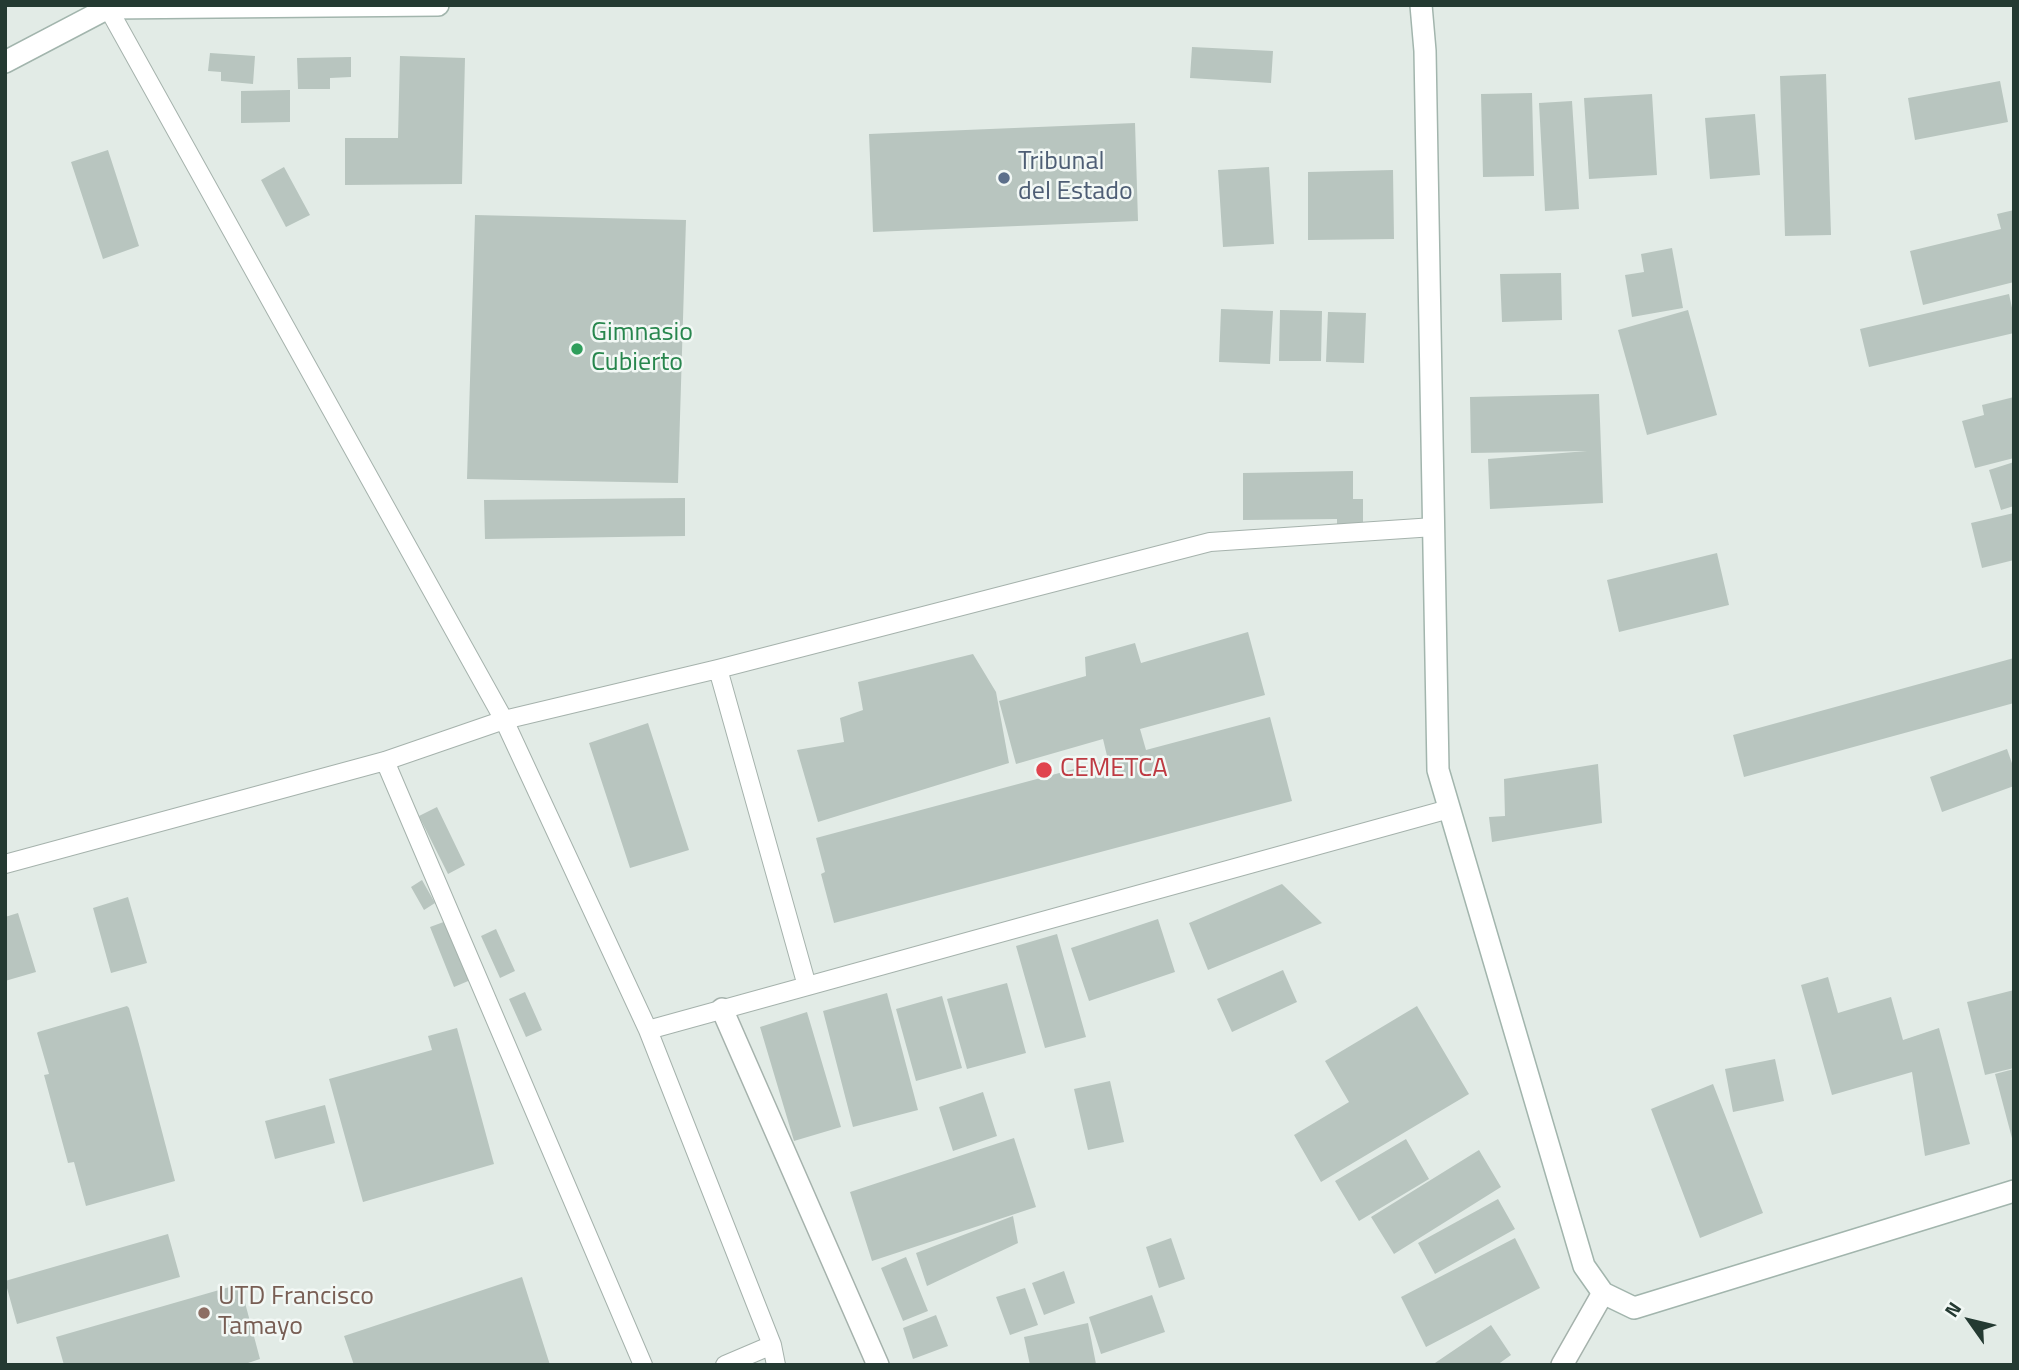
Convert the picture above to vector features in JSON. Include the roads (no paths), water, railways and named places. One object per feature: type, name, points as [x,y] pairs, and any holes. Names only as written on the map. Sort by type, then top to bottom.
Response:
[{"type":"main road","points":[[5,62],[108,6],[438,5]]},
{"type":"main road","points":[[1421,5],[1425,65],[1438,770],[1584,1266],[1603,1293],[1634,1308],[2014,1191]]},
{"type":"main road","points":[[722,1009],[878,1365]]},
{"type":"main road","points":[[1562,1365],[1603,1293]]},
{"type":"lane","points":[[108,6],[504,720],[648,1030],[772,1345],[776,1365]]},
{"type":"lane","points":[[5,864],[385,761],[504,720],[719,669],[1210,542],[1434,527]]},
{"type":"lane","points":[[719,669],[807,986]]},
{"type":"lane","points":[[385,761],[643,1365]]},
{"type":"lane","points":[[648,1030],[1449,809]]},
{"type":"lane","points":[[725,1365],[772,1345]]},
{"type":"place","name":"Tribunal del Estado","points":[[1004,178]]},
{"type":"place","name":"Gimnasio Cubierto","points":[[577,349]]},
{"type":"place","name":"CEMETCA","points":[[1044,770]]},
{"type":"place","name":"UTD Francisco Tamayo","points":[[204,1313]]}]
